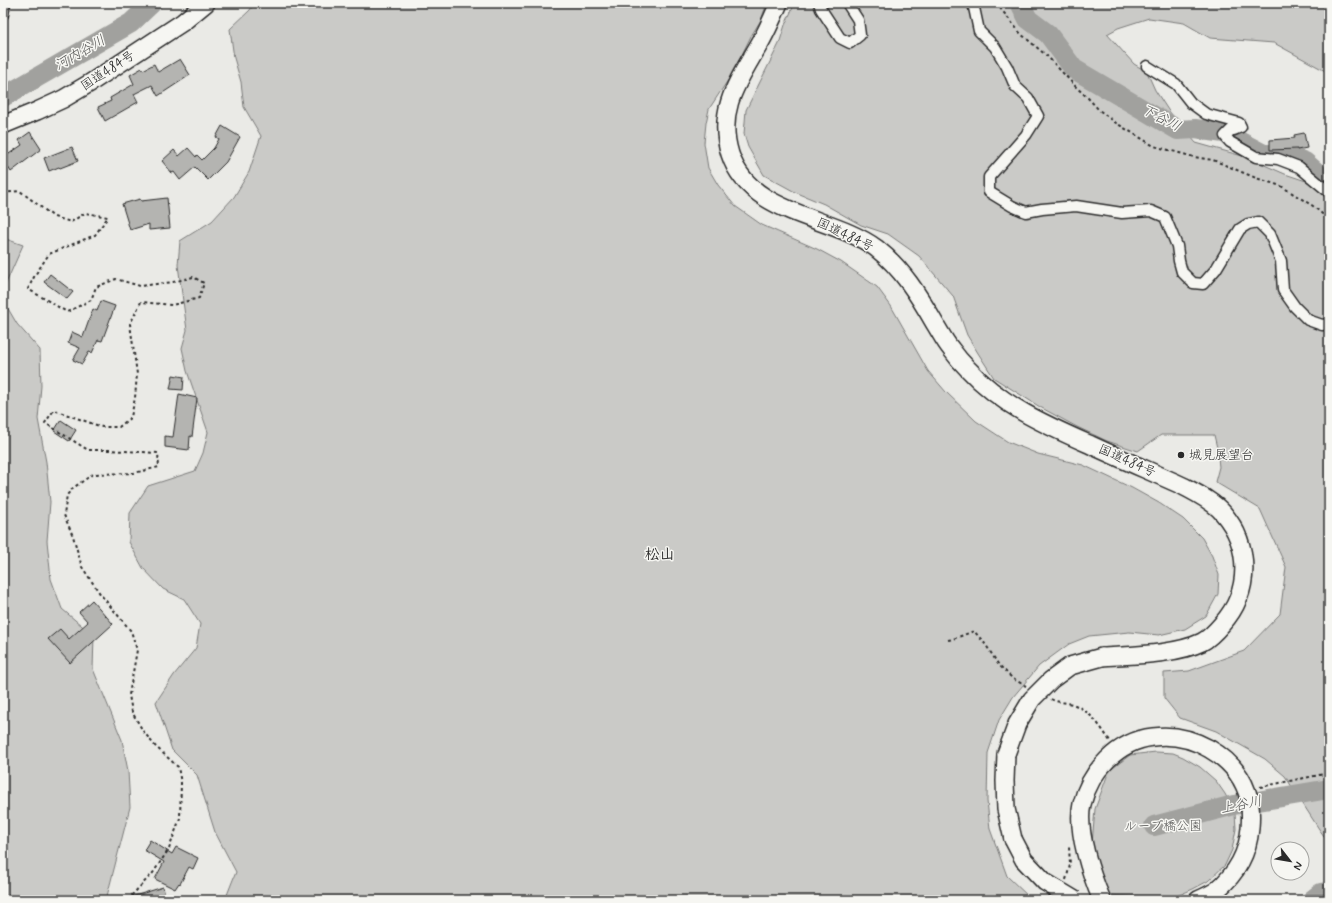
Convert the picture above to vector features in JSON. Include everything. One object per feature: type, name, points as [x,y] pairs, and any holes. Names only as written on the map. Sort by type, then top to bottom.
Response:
[{"type":"highway","name":"国道484号","points":[[3,125],[63,99],[90,83],[183,22],[206,3]]},
{"type":"highway","name":"国道484号","points":[[779,3],[760,43],[741,73],[730,98],[726,118],[727,140],[730,156],[739,173],[752,188],[770,201],[794,212],[837,228],[876,248],[908,280],[950,349],[987,389],[1017,409],[1044,424],[1183,486],[1205,498],[1222,512],[1232,525],[1240,546],[1245,572],[1242,589],[1237,603],[1228,619],[1215,633],[1203,642],[1191,647],[1172,651],[1102,657],[1070,666],[1051,680],[1032,699],[1017,724],[1006,754],[1005,781],[1006,809],[1013,839],[1024,860],[1045,882],[1075,900]]},
{"type":"highway","points":[[1102,900],[1084,847],[1081,826],[1082,804],[1090,783],[1101,766],[1118,751],[1135,742],[1152,737],[1169,736],[1188,740],[1212,749],[1229,763],[1241,779],[1248,793],[1251,814],[1250,834],[1244,855],[1234,873],[1216,891],[1198,900]]},
{"type":"street","points":[[3,14],[5,3]]},
{"type":"street","points":[[819,3],[821,9],[840,38],[850,43],[860,35],[858,20],[847,3]]},
{"type":"street","points":[[973,3],[980,31],[995,47],[1007,67],[1015,86],[1028,98],[1038,116],[1026,135],[989,177],[989,192],[1012,206],[1026,212],[1076,206],[1122,212],[1151,211],[1165,217],[1177,246],[1182,272],[1193,284],[1203,284],[1216,269],[1240,229],[1248,224],[1258,222],[1270,234],[1281,261],[1283,290],[1291,302],[1308,320],[1322,326],[1329,324]]},
{"type":"street","points":[[1147,66],[1176,84],[1191,103],[1206,114],[1239,123],[1241,127],[1230,130],[1225,136],[1230,142],[1256,157],[1278,159],[1300,167],[1329,192]]},
{"type":"path","points":[[996,3],[1021,34],[1047,56],[1099,110],[1116,123],[1154,146],[1194,157],[1213,160],[1256,178],[1281,186],[1313,206],[1329,220]]},
{"type":"path","points":[[3,192],[20,191],[54,217],[71,222],[85,213],[108,217],[95,235],[49,254],[35,275],[28,289],[67,312],[91,300],[96,287],[116,279],[140,286],[173,282],[193,277],[204,284],[199,298],[172,305],[141,302],[130,324],[137,374],[135,398],[131,417],[119,426],[102,427],[54,410],[45,423],[88,450],[158,453],[159,467],[134,473],[93,474],[73,488],[67,495],[64,514],[73,536],[82,567],[101,595],[131,631],[137,650],[129,695],[132,712],[143,731],[155,746],[178,767],[181,783],[180,818],[168,849],[153,873],[131,896],[131,900]]},
{"type":"path","points":[[1259,788],[1329,773]]},
{"type":"path","points":[[1064,886],[1070,865],[1069,841],[1081,826]]},
{"type":"green space","points":[[254,3],[767,3],[761,20],[751,36],[734,71],[709,109],[704,143],[708,168],[718,185],[735,206],[762,225],[817,249],[841,262],[877,287],[891,306],[928,371],[946,392],[976,421],[1008,442],[1038,454],[1083,465],[1132,488],[1159,503],[1183,519],[1202,538],[1212,556],[1219,575],[1218,594],[1206,616],[1185,629],[1159,635],[1129,632],[1089,636],[1069,644],[1039,666],[1013,697],[999,720],[988,753],[987,801],[990,829],[1007,876],[1032,900],[225,900],[236,872],[215,832],[197,775],[172,750],[156,702],[174,675],[196,648],[200,624],[184,599],[163,589],[143,568],[129,542],[130,513],[148,486],[195,471],[203,453],[208,432],[187,371],[182,348],[187,330],[178,265],[180,241],[212,221],[234,197],[249,172],[261,136],[244,107],[241,82],[234,58],[230,29],[250,10]]},
{"type":"green space","points":[[795,3],[1329,3],[1329,73],[1274,43],[1210,38],[1184,23],[1149,18],[1118,28],[1107,34],[1134,64],[1147,72],[1155,90],[1168,110],[1196,143],[1246,157],[1285,174],[1306,181],[1329,195],[1329,843],[1285,776],[1265,759],[1216,731],[1180,718],[1164,698],[1164,673],[1189,671],[1244,651],[1280,614],[1286,567],[1260,509],[1215,482],[1219,467],[1214,435],[1161,435],[1138,451],[1107,441],[1040,407],[994,378],[967,335],[953,296],[919,256],[888,234],[861,225],[824,204],[795,192],[764,175],[748,147],[744,134],[746,110],[779,44],[785,25]]},
{"type":"green space","points":[[3,238],[23,245],[3,290]]},
{"type":"green space","points":[[3,300],[17,324],[40,350],[41,386],[38,419],[46,462],[50,502],[47,541],[51,579],[62,609],[94,636],[93,669],[122,740],[128,771],[130,807],[106,900],[3,900]]},
{"type":"green space","name":"ループ橋公園","points":[[1156,752],[1173,753],[1183,757],[1200,767],[1216,781],[1235,813],[1236,829],[1232,850],[1225,865],[1208,881],[1172,898],[1106,895],[1092,844],[1095,809],[1109,771],[1130,755]]},
{"type":"building","points":[[180,59],[190,75],[158,96],[152,85],[134,94],[138,102],[105,121],[98,107],[111,101],[110,98],[134,84],[130,75],[142,68],[143,70],[154,64],[158,72]]},
{"type":"building","points":[[222,126],[240,137],[226,162],[208,180],[195,167],[180,180],[162,161],[174,150],[179,156],[188,148],[196,157],[197,155],[202,160],[214,148],[219,139],[216,137]]},
{"type":"building","points":[[30,132],[41,149],[11,172],[8,167],[3,170],[3,158],[22,145],[19,140]]},
{"type":"building","points":[[1304,133],[1307,148],[1297,150],[1270,150],[1270,140],[1295,138],[1294,135]]},
{"type":"building","points":[[72,147],[78,161],[49,171],[44,158]]},
{"type":"building","points":[[167,198],[170,228],[149,230],[149,224],[130,230],[122,204],[140,199],[141,201]]},
{"type":"building","points":[[50,274],[73,292],[67,299],[44,282]]},
{"type":"building","points":[[101,301],[115,306],[102,341],[98,340],[92,353],[89,352],[82,364],[73,360],[80,348],[68,343],[72,332],[83,337],[93,309],[97,311]]},
{"type":"building","points":[[173,375],[184,377],[183,390],[170,389]]},
{"type":"building","points":[[179,394],[197,398],[189,450],[165,447],[165,436],[173,437]]},
{"type":"building","points":[[61,420],[76,430],[69,441],[54,431]]},
{"type":"building","points":[[92,600],[113,624],[70,663],[48,639],[60,629],[69,639],[88,622],[79,612]]},
{"type":"building","points":[[150,840],[172,854],[176,847],[198,858],[193,869],[189,867],[180,884],[179,883],[175,889],[155,879],[164,862],[144,850]]},
{"type":"building","points":[[163,887],[166,900],[128,900],[128,898]]},
{"type":"waterway","name":"河内谷川","points":[[3,97],[131,23],[152,3]]},
{"type":"waterway","name":"下谷川","points":[[1020,3],[1028,19],[1048,34],[1074,69],[1178,130],[1195,129],[1224,133],[1264,154],[1285,154],[1305,162],[1329,183]]},
{"type":"waterway","name":"上谷川","points":[[1154,826],[1234,805],[1329,789]]},
{"type":"waterway","name":"上谷川","points":[[1312,900],[1321,893],[1329,892]]},
{"type":"place","name":"城見展望台","points":[[1181,455]]},
{"type":"district","name":"松山","points":[[660,555]]}]
